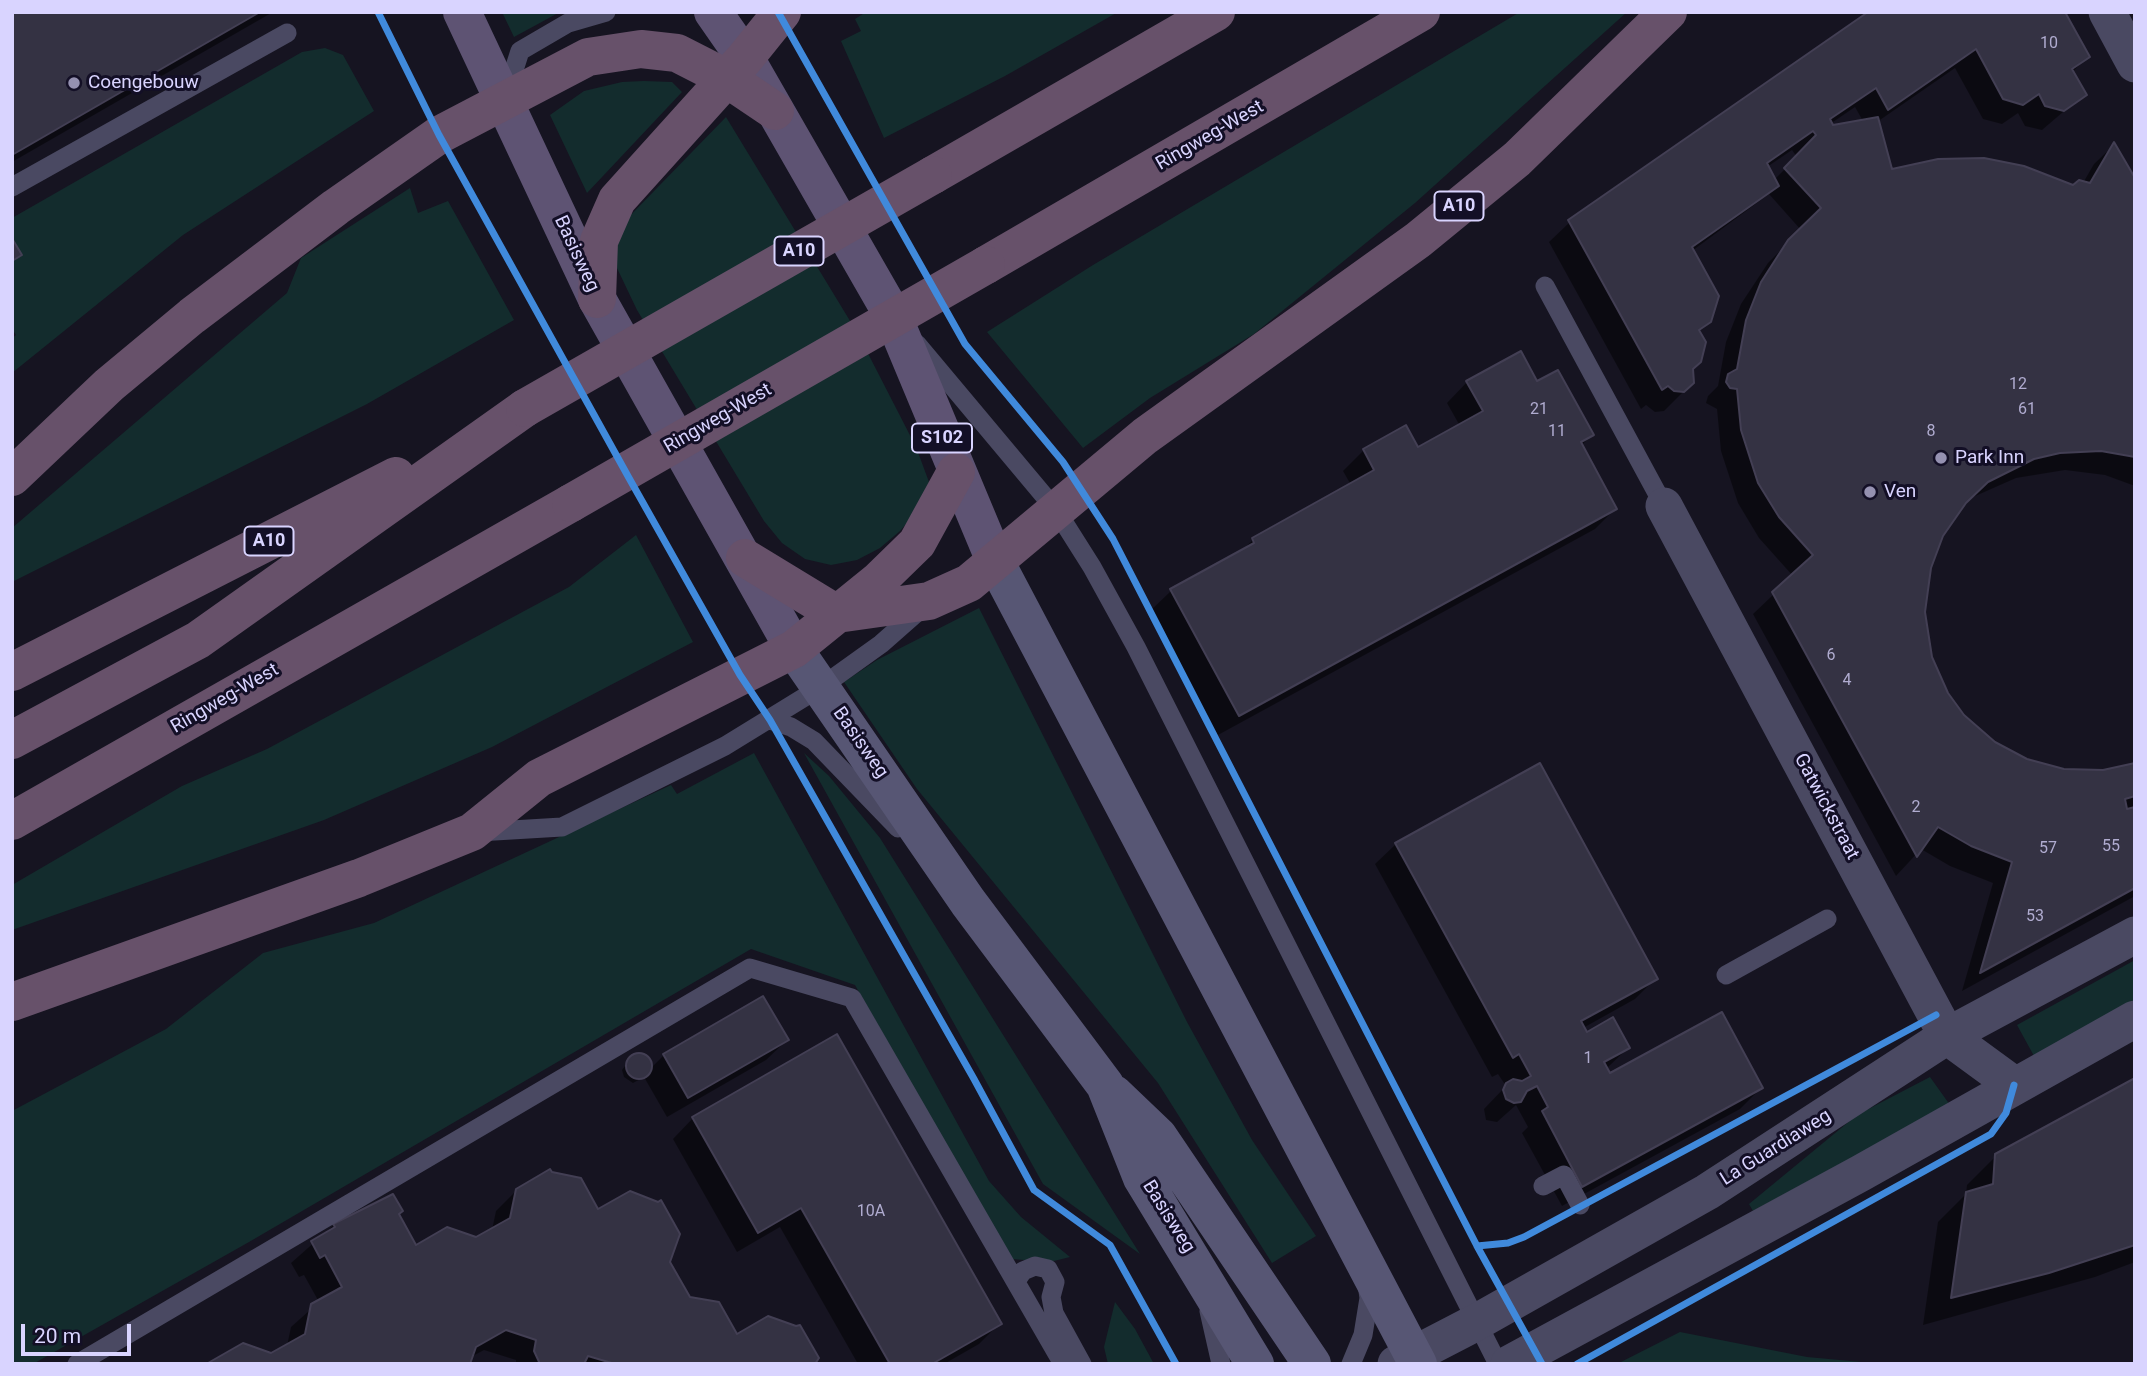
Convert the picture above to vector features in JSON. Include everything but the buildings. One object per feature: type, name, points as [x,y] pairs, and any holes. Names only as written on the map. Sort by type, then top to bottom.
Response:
[{"type":"highway","points":[[597,299],[599,241],[617,200],[782,12]]},
{"type":"highway","name":"A10","points":[[12,671],[525,408],[1216,12]]},
{"type":"highway","name":"Ringweg-West","points":[[14,820],[986,265],[1422,12]]},
{"type":"highway","name":"A10","points":[[995,561],[1145,436],[1418,240],[1517,159],[1668,12]]},
{"type":"highway","points":[[12,477],[109,386],[211,301],[439,135],[505,98],[588,57],[641,49],[677,53],[735,68],[775,110]]},
{"type":"highway","name":"A10","points":[[12,740],[198,640],[525,408]]},
{"type":"highway","points":[[12,1002],[359,878],[472,832],[538,778],[794,649],[878,581],[917,543],[956,472]]},
{"type":"highway","points":[[745,558],[837,614],[929,601],[969,583],[995,561]]},
{"type":"main road","name":"Basisweg","points":[[462,12],[505,98],[597,299],[794,649],[968,902],[1105,1085],[1142,1178],[1200,1269],[1255,1364]]},
{"type":"main road","points":[[713,12],[735,68]]},
{"type":"main road","name":"S102","points":[[775,110],[892,314],[995,561],[1363,1263],[1409,1362]]},
{"type":"main road","points":[[1105,1085],[1158,1136],[1312,1364]]},
{"type":"street","points":[[2107,12],[2135,64]]},
{"type":"street","name":"Gatwickstraat","points":[[1664,506],[1948,1036],[2014,1085]]},
{"type":"street","name":"La Guardiaweg","points":[[1409,1362],[1707,1192],[1948,1036],[2135,934]]},
{"type":"street","points":[[1508,1364],[1861,1173],[2135,1019]]},
{"type":"lane","points":[[505,98],[520,51],[568,23],[606,12]]},
{"type":"lane","points":[[12,187],[287,33]]},
{"type":"lane","points":[[1545,286],[1664,506]]},
{"type":"lane","points":[[892,314],[1056,510],[1092,567],[1136,647],[1498,1364]]},
{"type":"lane","points":[[472,832],[562,827],[725,746],[821,687],[881,644],[929,601]]},
{"type":"lane","points":[[770,720],[791,727],[814,741],[968,902]]},
{"type":"lane","points":[[1726,975],[1828,919]]},
{"type":"lane","points":[[77,1364],[750,968],[852,998],[1063,1364]]},
{"type":"lane","points":[[1543,1186],[1564,1175],[1580,1205]]},
{"type":"lane","points":[[1351,1364],[1363,1335],[1369,1298],[1363,1263]]},
{"type":"lane","points":[[1016,1282],[1023,1271],[1035,1266],[1048,1269],[1055,1282],[1051,1297],[1054,1313],[1082,1364]]},
{"type":"lane","points":[[1200,1269],[1221,1364]]},
{"type":"green space","points":[[502,12],[560,12],[514,37]]},
{"type":"green space","points":[[866,12],[1118,12],[1005,76],[884,138],[841,41],[861,31],[855,19]]},
{"type":"green space","points":[[1520,12],[1627,12],[1415,203],[1254,334],[1150,398],[1083,448],[987,332],[1093,265]]},
{"type":"green space","points":[[325,48],[343,55],[374,111],[183,235],[12,373],[12,338],[16,335],[12,329],[12,218],[302,52]]},
{"type":"green space","points":[[622,82],[672,82],[682,92],[587,193],[550,115],[584,91]]},
{"type":"green space","points":[[726,117],[858,334],[916,447],[929,482],[918,510],[900,531],[880,548],[857,560],[831,565],[805,559],[782,543],[764,521],[637,310],[616,266],[614,251],[622,224]]},
{"type":"green space","points":[[410,188],[418,213],[448,201],[514,320],[367,404],[12,582],[12,528],[287,293],[301,258]]},
{"type":"green space","points":[[636,535],[693,642],[492,747],[324,820],[12,930],[12,885],[182,786],[267,749],[569,587]]},
{"type":"green space","points":[[979,608],[1187,1022],[1252,1140],[1316,1236],[1272,1263],[1158,1083],[917,789],[844,682],[877,660]]},
{"type":"green space","points":[[754,753],[989,1181],[1021,1217],[1070,1257],[1050,1262],[1012,1259],[855,985],[751,949],[249,1242],[33,1364],[12,1364],[12,1111],[166,1029],[263,953],[374,923],[671,785],[677,794]]},
{"type":"green space","points":[[804,753],[829,776],[880,838],[1140,1254],[1043,1184]]},
{"type":"green space","points":[[2135,960],[2135,1002],[2034,1056],[2017,1025]]},
{"type":"green space","points":[[1930,1077],[1950,1105],[1753,1211],[1749,1204],[1857,1115]]},
{"type":"green space","points":[[1115,1302],[1135,1329],[1154,1364],[1108,1364],[1104,1347]]},
{"type":"green space","points":[[1680,1332],[1807,1357],[1883,1364],[1617,1364]]},
{"type":"cycle path","points":[[378,12],[439,135],[629,478],[740,675],[770,720],[1034,1190],[1110,1245],[1176,1364]]},
{"type":"cycle path","points":[[778,12],[965,344],[1063,462],[1113,539],[1477,1246],[1542,1364]]},
{"type":"cycle path","points":[[1477,1246],[1508,1243],[1524,1237],[1936,1015]]},
{"type":"cycle path","points":[[1577,1364],[1991,1134],[2006,1113],[2014,1085]]},
{"type":"place","name":"Coengebouw","points":[[74,83]]},
{"type":"place","name":"Park Inn","points":[[1941,458]]},
{"type":"place","name":"Ven","points":[[1870,492]]}]
